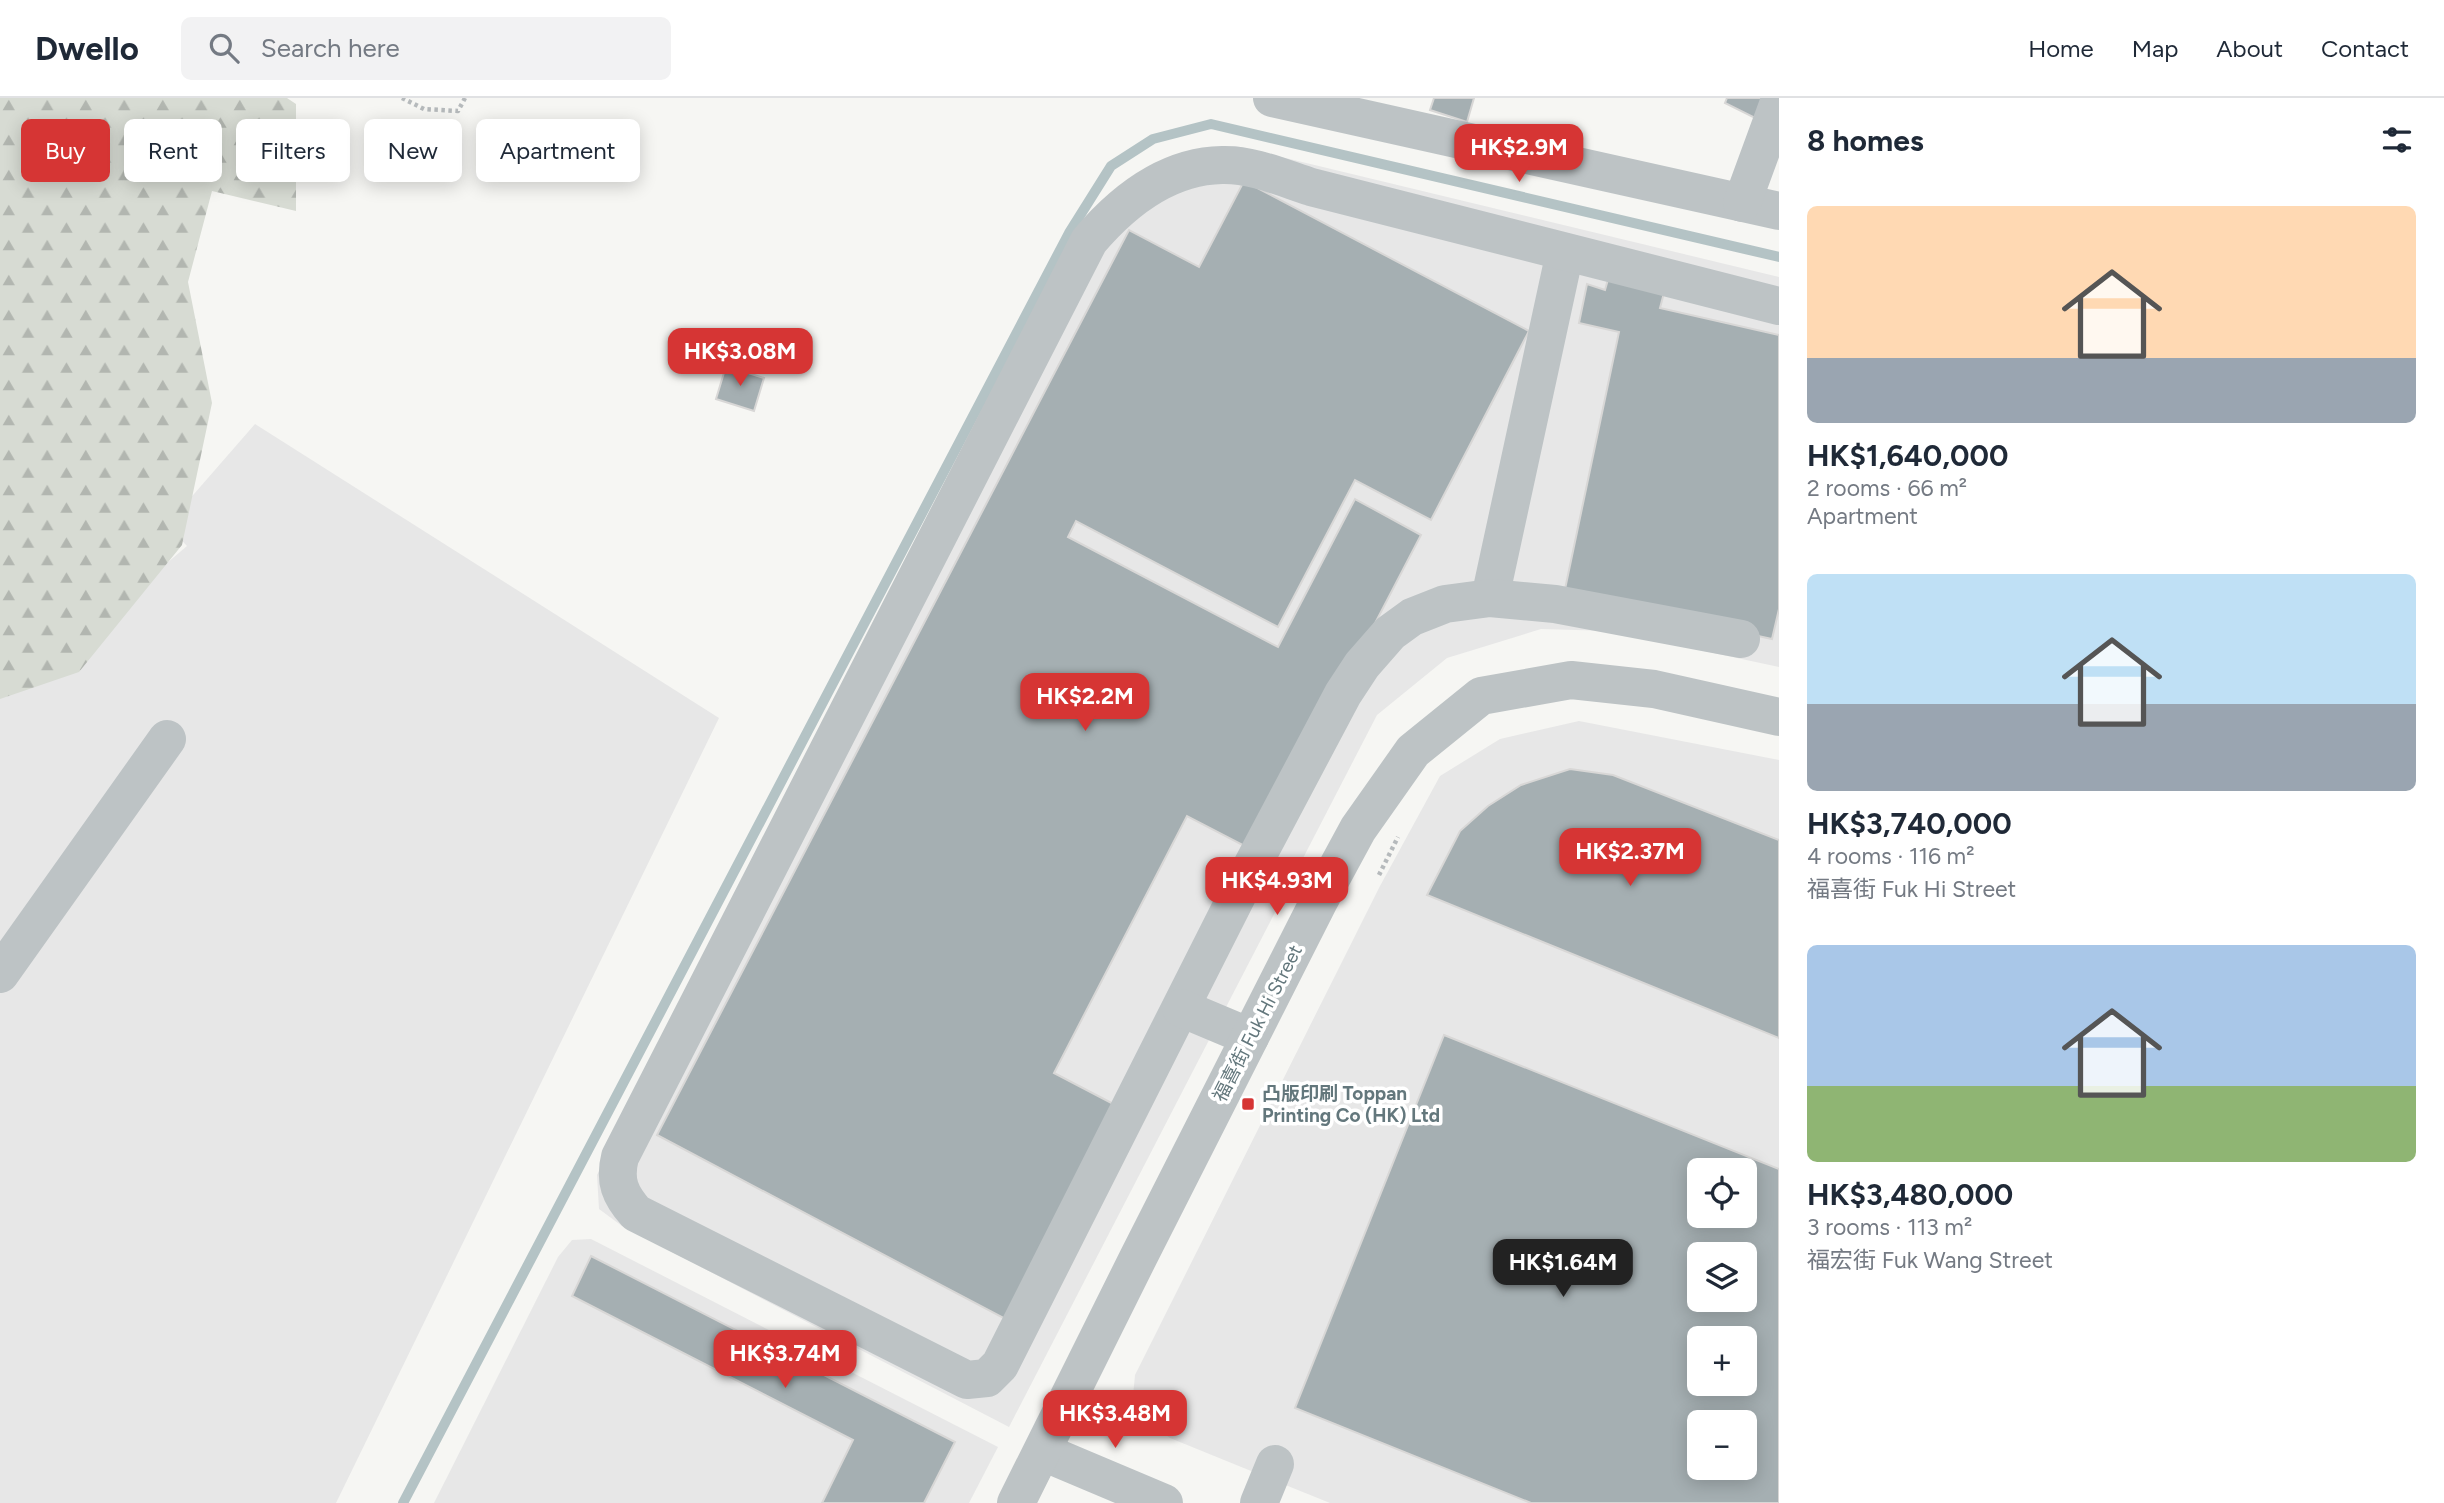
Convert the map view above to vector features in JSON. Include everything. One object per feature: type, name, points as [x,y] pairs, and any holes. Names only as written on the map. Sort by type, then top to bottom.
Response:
[{"type":"street","points":[[1272,98],[1419,114],[1779,211]]},
{"type":"street","points":[[1742,203],[1779,102]]},
{"type":"street","points":[[1741,639],[1555,604],[1490,598],[1445,604],[1412,617],[1390,633],[1362,665],[1336,706],[1000,1366],[987,1378],[967,1380],[636,1213],[625,1201],[618,1187],[616,1172],[620,1157],[1089,241],[1108,219],[1137,193],[1184,171],[1223,164],[1264,171],[1311,187],[1779,306]]},
{"type":"street","points":[[1490,598],[1565,252]]},
{"type":"street","name":"福喜街 Fuk Hi Street","points":[[1016,1503],[1357,829],[1413,751],[1481,696],[1572,680],[1654,689],[1779,717]]},
{"type":"street","points":[[0,974],[167,739]]},
{"type":"street","points":[[1181,1008],[1250,1037]]},
{"type":"street","points":[[1043,1452],[1164,1503]]},
{"type":"street","points":[[1259,1503],[1275,1464]]},
{"type":"path","points":[[402,98],[424,109],[458,111],[466,98]]},
{"type":"path","points":[[1379,875],[1403,827]]},
{"type":"shaded area","points":[[1236,146],[1779,277],[1779,667],[1611,631],[1541,629],[1447,658],[1377,715],[1009,1427],[622,1226],[599,1209],[597,1175],[1097,216],[1189,157]]},
{"type":"shaded area","points":[[255,424],[719,718],[336,1503],[0,1503],[0,693],[58,656],[187,546],[167,525]]},
{"type":"shaded area","points":[[1579,721],[1779,760],[1779,1503],[1330,1503],[1170,1438],[1146,1420],[1133,1396],[1135,1375],[1380,886],[1440,776],[1500,739]]},
{"type":"shaded area","points":[[591,1239],[998,1447],[969,1503],[434,1503],[558,1257],[572,1240]]},
{"type":"green space","points":[[0,98],[287,98],[296,104],[296,119],[236,119],[236,182],[296,182],[296,211],[212,191],[188,282],[212,403],[182,545],[79,672],[0,699]]},
{"type":"building","points":[[1434,98],[1474,98],[1467,122],[1430,110]]},
{"type":"building","points":[[1727,98],[1767,98],[1757,119],[1725,103]]},
{"type":"building","points":[[1244,181],[1529,331],[1431,520],[1355,480],[1278,627],[1076,521],[1068,537],[1278,647],[1355,499],[1421,535],[1256,852],[1187,816],[1054,1073],[1123,1109],[1011,1322],[657,1135],[1129,230],[1199,267]]},
{"type":"building","points":[[1609,276],[1665,289],[1660,308],[1779,335],[1779,609],[1772,639],[1564,594],[1619,332],[1579,323],[1587,284],[1605,290]]},
{"type":"building","points":[[726,366],[764,378],[754,411],[716,399]]},
{"type":"building","points":[[1570,769],[1613,775],[1779,840],[1779,1038],[1427,895],[1460,831],[1488,806],[1521,785]]},
{"type":"building","points":[[1444,1035],[1752,1158],[1687,1158],[1687,1228],[1757,1228],[1757,1160],[1779,1169],[1779,1503],[1531,1503],[1295,1408]]},
{"type":"building","points":[[591,1256],[955,1442],[924,1503],[822,1503],[853,1440],[572,1296]]},
{"type":"waterway","points":[[403,1503],[1069,233],[1111,166],[1153,139],[1211,124],[1779,257]]},
{"type":"place","name":"凸版印刷 Toppan Printing Co (HK) Ltd","points":[[1248,1104]]}]
